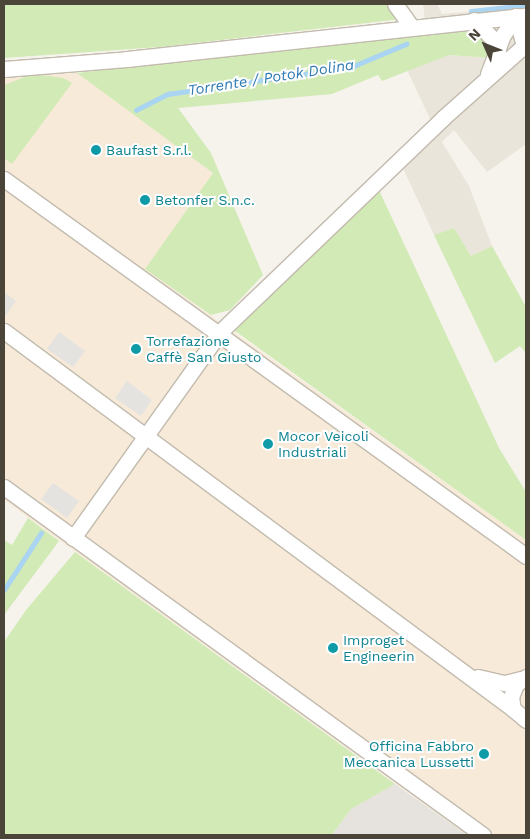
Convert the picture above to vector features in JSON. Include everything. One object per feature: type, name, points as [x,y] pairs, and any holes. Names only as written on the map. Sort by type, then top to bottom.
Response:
[{"type":"street","points":[[395,4],[410,26]]},
{"type":"street","points":[[7,72],[410,26],[521,16]]},
{"type":"street","points":[[73,538],[220,332],[484,79],[525,45],[521,16]]},
{"type":"street","points":[[484,79],[498,52],[503,35],[521,16]]},
{"type":"street","points":[[474,20],[493,39],[498,52]]},
{"type":"street","points":[[4,179],[220,332],[526,556]]},
{"type":"street","points":[[4,331],[148,435],[470,674],[526,720]]},
{"type":"street","points":[[4,487],[483,835]]},
{"type":"street","points":[[470,674],[489,682],[505,683],[524,678]]},
{"type":"street","points":[[513,709],[512,692],[524,678]]},
{"type":"shaded area","points":[[423,4],[437,4],[442,14],[526,7],[526,144],[487,172],[454,130],[442,142],[469,186],[492,246],[471,256],[454,228],[434,235],[397,155],[431,121],[407,70],[449,55],[491,58],[476,33],[461,31],[427,36]]},
{"type":"shaded area","points":[[77,73],[213,173],[145,269],[526,540],[526,835],[467,835],[4,500],[4,76]]},
{"type":"shaded area","points":[[4,292],[16,301],[4,318]]},
{"type":"shaded area","points":[[59,332],[85,351],[73,367],[47,349]]},
{"type":"shaded area","points":[[127,381],[152,400],[141,416],[115,398]]},
{"type":"shaded area","points":[[53,483],[79,501],[67,518],[41,499]]},
{"type":"shaded area","points":[[395,784],[467,835],[332,835],[351,809]]},
{"type":"green space","points":[[4,4],[389,4],[402,19],[160,47],[4,58]]},
{"type":"green space","points":[[461,31],[481,36],[489,47],[491,58],[449,55],[382,81],[378,75],[332,94],[178,108],[211,153],[263,275],[230,310],[211,315],[145,269],[213,173],[77,73],[408,34],[427,36]]},
{"type":"green space","points":[[41,75],[63,78],[72,83],[12,164],[4,158],[4,85],[27,76]]},
{"type":"green space","points":[[379,190],[499,448],[526,492],[526,540],[235,331],[280,282]]},
{"type":"green space","points":[[454,228],[471,256],[492,246],[526,307],[526,353],[520,346],[495,363],[434,235]]},
{"type":"green space","points":[[28,518],[59,541],[4,615],[4,540],[12,545]]},
{"type":"green space","points":[[75,552],[395,784],[351,809],[332,835],[4,835],[4,642],[26,610]]},
{"type":"waterway","name":"Torrente / Potok Dolina","points":[[471,11],[526,5]]},
{"type":"waterway","name":"Torrente / Potok Dolina","points":[[136,110],[168,94],[351,67],[406,44]]},
{"type":"waterway","name":"Torrente / Potok Dolina","points":[[4,590],[41,533]]},
{"type":"place","name":"Baufast S.r.l.","points":[[96,150]]},
{"type":"place","name":"Betonfer S.n.c.","points":[[145,200]]},
{"type":"place","name":"Torrefazione Caffè San Giusto","points":[[136,349]]},
{"type":"place","name":"Mocor Veicoli Industriali","points":[[268,444]]},
{"type":"place","name":"Improget Engineerin","points":[[333,648]]},
{"type":"place","name":"Officina Fabbro Meccanica Lussetti","points":[[484,754]]}]
